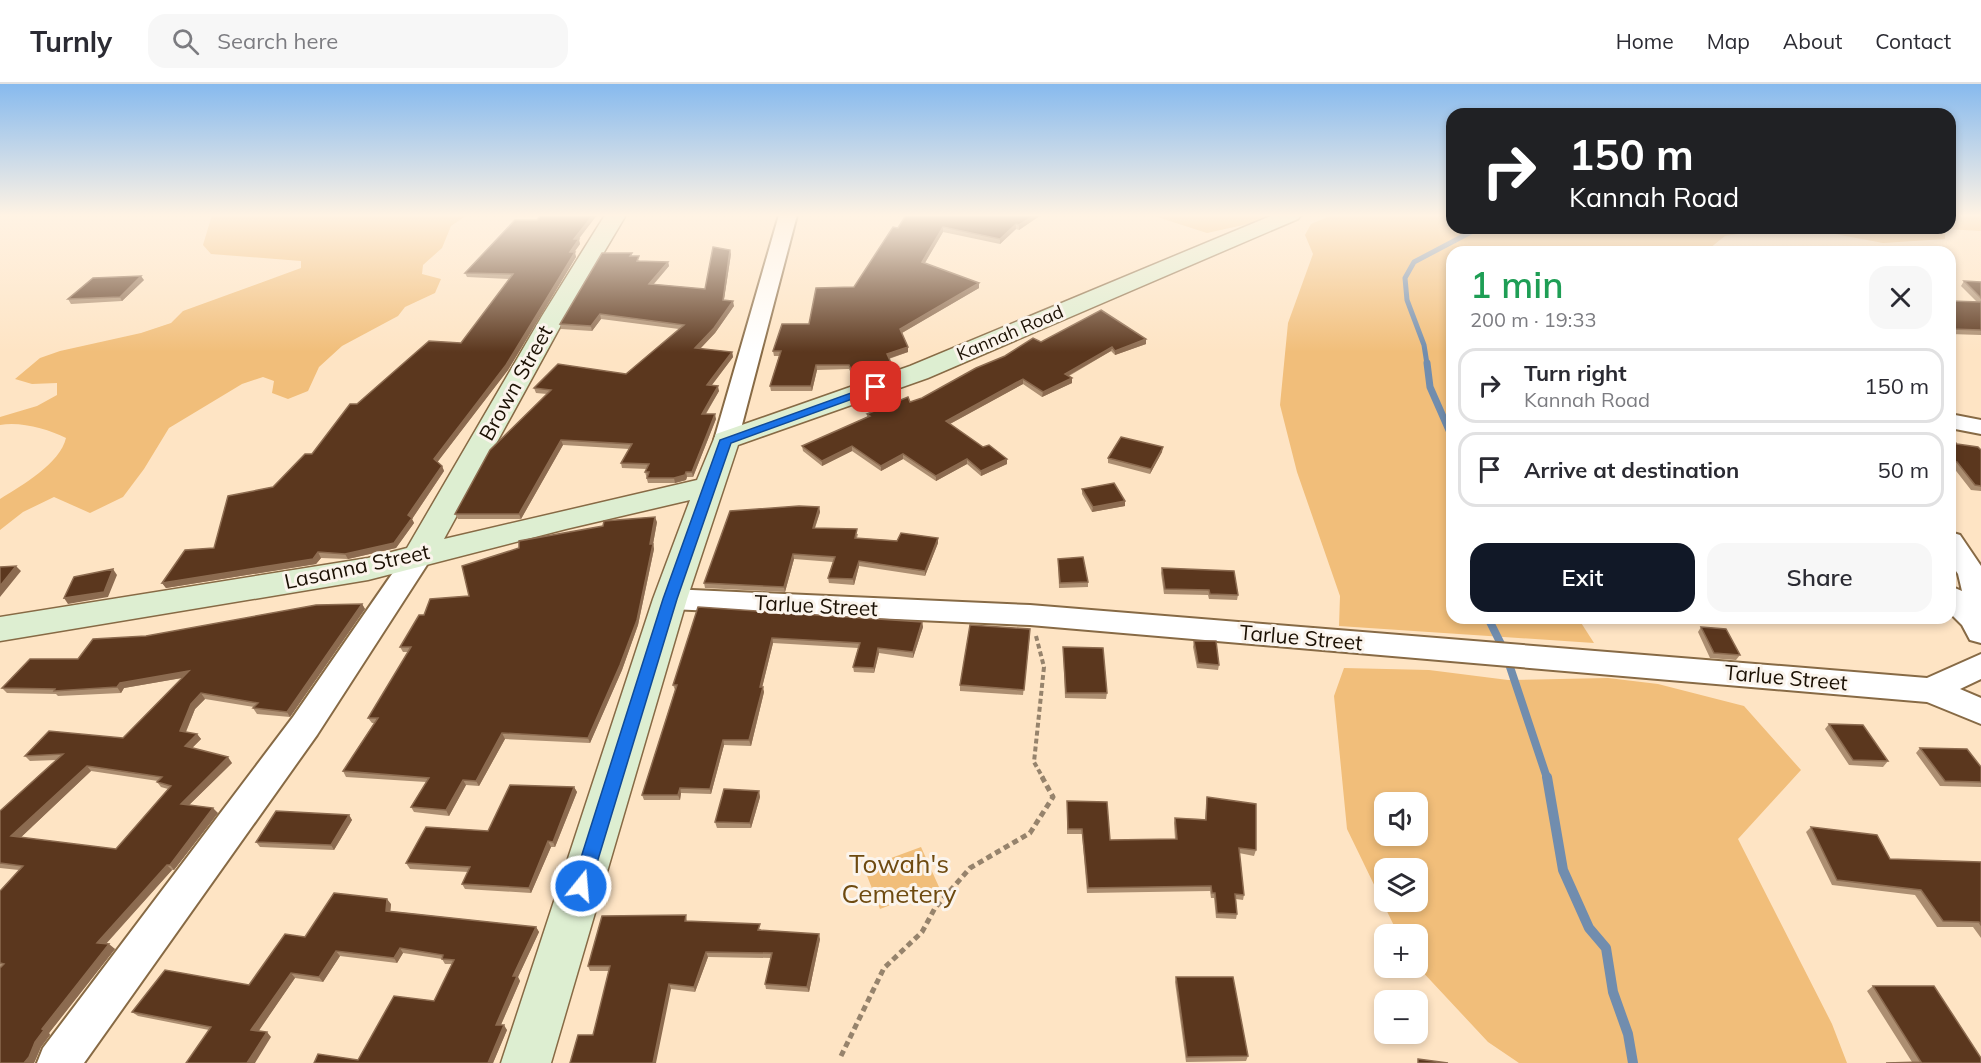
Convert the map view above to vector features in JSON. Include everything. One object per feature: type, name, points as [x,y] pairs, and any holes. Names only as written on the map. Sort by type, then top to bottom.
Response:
[{"type":"street","name":"Brown Street","points":[[420,554],[554,316],[588,261]]},
{"type":"street","points":[[526,1063],[670,599],[726,440],[775,261]]},
{"type":"street","name":"Kannah Road","points":[[726,440],[919,372],[1183,261]]},
{"type":"street","points":[[1956,422],[1981,427]]},
{"type":"street","name":"Lasanna Street","points":[[0,628],[324,578],[711,486]]},
{"type":"street","points":[[1956,550],[1972,574],[1981,608]]},
{"type":"street","points":[[58,1063],[305,726],[420,554]]},
{"type":"street","name":"Tarlue Street","points":[[670,599],[1030,615],[1931,690]]},
{"type":"street","points":[[1956,602],[1973,618],[1981,632]]},
{"type":"street","points":[[1931,690],[1981,666]]},
{"type":"street","points":[[1931,690],[1981,712]]},
{"type":"path","points":[[841,1056],[884,968],[922,932],[935,908],[970,868],[1030,833],[1053,797],[1034,762],[1044,666],[1030,615]]},
{"type":"green space","points":[[297,261],[428,261],[423,265],[422,274],[441,279],[435,293],[405,307],[398,316],[342,346],[319,367],[308,391],[288,399],[272,393],[274,381],[263,377],[242,384],[169,428],[144,469],[123,497],[90,513],[54,497],[23,512],[0,530],[0,499],[48,465],[62,448],[66,438],[34,427],[16,424],[0,425],[0,417],[37,406],[57,395],[57,383],[32,384],[15,379],[40,358],[60,351],[141,333],[171,323],[183,311],[301,268],[301,261]]},
{"type":"green space","points":[[1311,261],[1446,261],[1446,624],[1582,624],[1594,643],[1339,626],[1340,596],[1297,472],[1280,405],[1288,323]]},
{"type":"green space","points":[[1344,668],[1429,670],[1508,680],[1608,678],[1658,684],[1744,706],[1801,770],[1738,839],[1832,1024],[1847,1063],[1519,1063],[1488,1042],[1428,978],[1428,924],[1393,924],[1387,912],[1428,912],[1428,858],[1374,858],[1374,885],[1347,829],[1334,696]]},
{"type":"green space","name":"Towah's Cemetery","points":[[921,847],[939,887],[880,909],[864,868]]},
{"type":"building","points":[[477,261],[570,261],[506,365],[434,459],[442,466],[408,515],[412,518],[394,543],[345,554],[318,552],[313,559],[162,583],[185,550],[214,548],[228,496],[273,487],[305,454],[312,454],[350,404],[357,404],[429,341],[461,343],[513,274],[465,273]]},
{"type":"building","points":[[597,261],[668,262],[649,284],[705,289],[710,261],[729,261],[723,300],[733,301],[714,328],[695,348],[732,352],[707,385],[718,386],[702,414],[715,414],[692,472],[686,472],[685,475],[674,478],[647,478],[649,472],[645,472],[649,464],[621,463],[632,444],[561,440],[519,514],[455,514],[490,450],[551,390],[534,388],[558,364],[626,374],[684,325],[600,314],[591,326],[560,324]]},
{"type":"building","points":[[871,261],[923,261],[979,283],[900,329],[908,347],[887,354],[892,365],[853,374],[849,365],[816,365],[811,386],[770,386],[781,351],[773,351],[782,324],[809,324],[816,288],[854,287]]},
{"type":"building","points":[[141,276],[120,297],[68,299],[93,278]]},
{"type":"building","points":[[1964,281],[1981,282],[1981,298]]},
{"type":"building","points":[[1956,301],[1981,302],[1981,330],[1956,329]]},
{"type":"building","points":[[1101,310],[1146,339],[1115,351],[1112,347],[1065,374],[1072,378],[1043,392],[1023,379],[946,421],[983,447],[989,445],[1007,459],[981,471],[967,459],[936,476],[903,454],[881,466],[852,446],[822,461],[802,446],[908,397],[910,402],[922,398],[976,368],[1005,356],[1033,338],[1041,342]]},
{"type":"building","points":[[1121,437],[1163,447],[1151,469],[1108,458]]},
{"type":"building","points":[[1956,443],[1978,447],[1981,450],[1981,486],[1975,485],[1957,462]]},
{"type":"building","points":[[1114,483],[1125,501],[1093,507],[1082,489]]},
{"type":"building","points":[[799,506],[819,507],[813,528],[857,529],[855,538],[897,541],[901,533],[938,538],[925,571],[859,561],[853,579],[828,578],[835,557],[793,554],[784,587],[704,583],[730,511]]},
{"type":"building","points":[[655,517],[650,544],[653,544],[637,620],[588,738],[502,733],[476,781],[463,780],[446,810],[411,807],[429,778],[343,771],[378,718],[368,718],[411,647],[400,647],[419,615],[424,615],[430,599],[469,596],[462,566],[519,548],[519,541],[603,526],[604,521]]},
{"type":"building","points":[[1083,557],[1088,582],[1060,583],[1058,559]]},
{"type":"building","points":[[16,566],[0,586],[0,567]]},
{"type":"building","points":[[1162,568],[1234,571],[1238,595],[1210,594],[1209,590],[1165,589]]},
{"type":"building","points":[[113,569],[104,592],[64,598],[74,577]]},
{"type":"building","points":[[362,604],[287,712],[253,708],[258,703],[201,693],[191,704],[180,731],[197,734],[185,746],[228,757],[181,804],[213,808],[170,865],[167,865],[97,943],[109,944],[42,1029],[44,1030],[24,1063],[0,1063],[0,968],[4,964],[0,963],[0,891],[23,866],[0,863],[0,811],[63,754],[25,756],[49,731],[123,738],[189,671],[120,683],[117,687],[54,691],[55,689],[2,688],[30,659],[78,659],[93,639],[146,636],[316,605]],"holes":[[[87,766],[162,777],[157,782],[171,786],[116,849],[11,836]]]},
{"type":"building","points":[[698,607],[922,622],[913,652],[878,648],[874,668],[853,667],[860,643],[772,638],[760,687],[763,687],[749,740],[723,740],[710,789],[680,788],[678,795],[642,795],[677,685],[673,685]]},
{"type":"building","points":[[970,625],[1030,629],[1024,690],[960,685]]},
{"type":"building","points":[[1701,627],[1726,629],[1740,655],[1714,653]]},
{"type":"building","points":[[1194,641],[1216,641],[1219,665],[1198,663]]},
{"type":"building","points":[[1063,647],[1103,648],[1107,693],[1066,693]]},
{"type":"building","points":[[1829,724],[1863,725],[1888,761],[1853,760]]},
{"type":"building","points":[[1920,748],[1967,749],[1981,767],[1981,782],[1945,781]]},
{"type":"building","points":[[510,785],[574,787],[553,842],[548,841],[529,888],[462,884],[470,867],[406,863],[426,827],[488,831]]},
{"type":"building","points":[[724,789],[759,791],[750,823],[715,822]]},
{"type":"building","points":[[1207,797],[1256,804],[1256,850],[1239,848],[1244,895],[1235,894],[1237,914],[1217,913],[1215,893],[1212,893],[1211,886],[1088,888],[1082,829],[1068,829],[1067,801],[1107,802],[1110,840],[1177,839],[1175,818],[1206,820]]},
{"type":"building","points":[[276,811],[349,815],[331,845],[256,842]]},
{"type":"building","points":[[1811,827],[1877,835],[1890,859],[1981,862],[1981,925],[1979,922],[1943,921],[1921,890],[1837,880]]},
{"type":"building","points":[[334,893],[387,899],[386,911],[536,927],[513,976],[517,976],[496,1025],[504,1025],[488,1063],[314,1063],[318,1054],[358,1060],[394,996],[434,1001],[454,960],[442,959],[443,955],[400,948],[394,958],[336,951],[319,977],[291,973],[251,1030],[267,1032],[247,1063],[186,1063],[211,1027],[132,1012],[165,970],[249,985],[285,934],[305,937]]},
{"type":"building","points":[[686,915],[685,921],[760,924],[758,930],[819,934],[807,987],[765,984],[772,953],[706,952],[694,987],[669,984],[653,1063],[570,1063],[578,1035],[593,1035],[610,966],[588,966],[602,916]]},
{"type":"building","points":[[1176,977],[1233,977],[1248,1056],[1187,1057]]},
{"type":"building","points":[[1873,986],[1934,986],[1981,1058],[1981,1063],[1886,1063],[1921,1062]]},
{"type":"building","points":[[1418,1059],[1448,1063],[1418,1063]]},
{"type":"waterway","points":[[1416,261],[1405,278],[1407,300],[1424,345],[1427,364]]},
{"type":"waterway","points":[[1427,363],[1430,387],[1446,423]]},
{"type":"waterway","points":[[1491,624],[1502,646]]},
{"type":"waterway","points":[[1510,667],[1547,778]]},
{"type":"waterway","points":[[1547,777],[1563,870],[1589,928],[1606,948],[1613,992],[1628,1034],[1633,1063]]},
{"type":"route","points":[[581,886],[670,599],[726,440],[876,387]]}]
